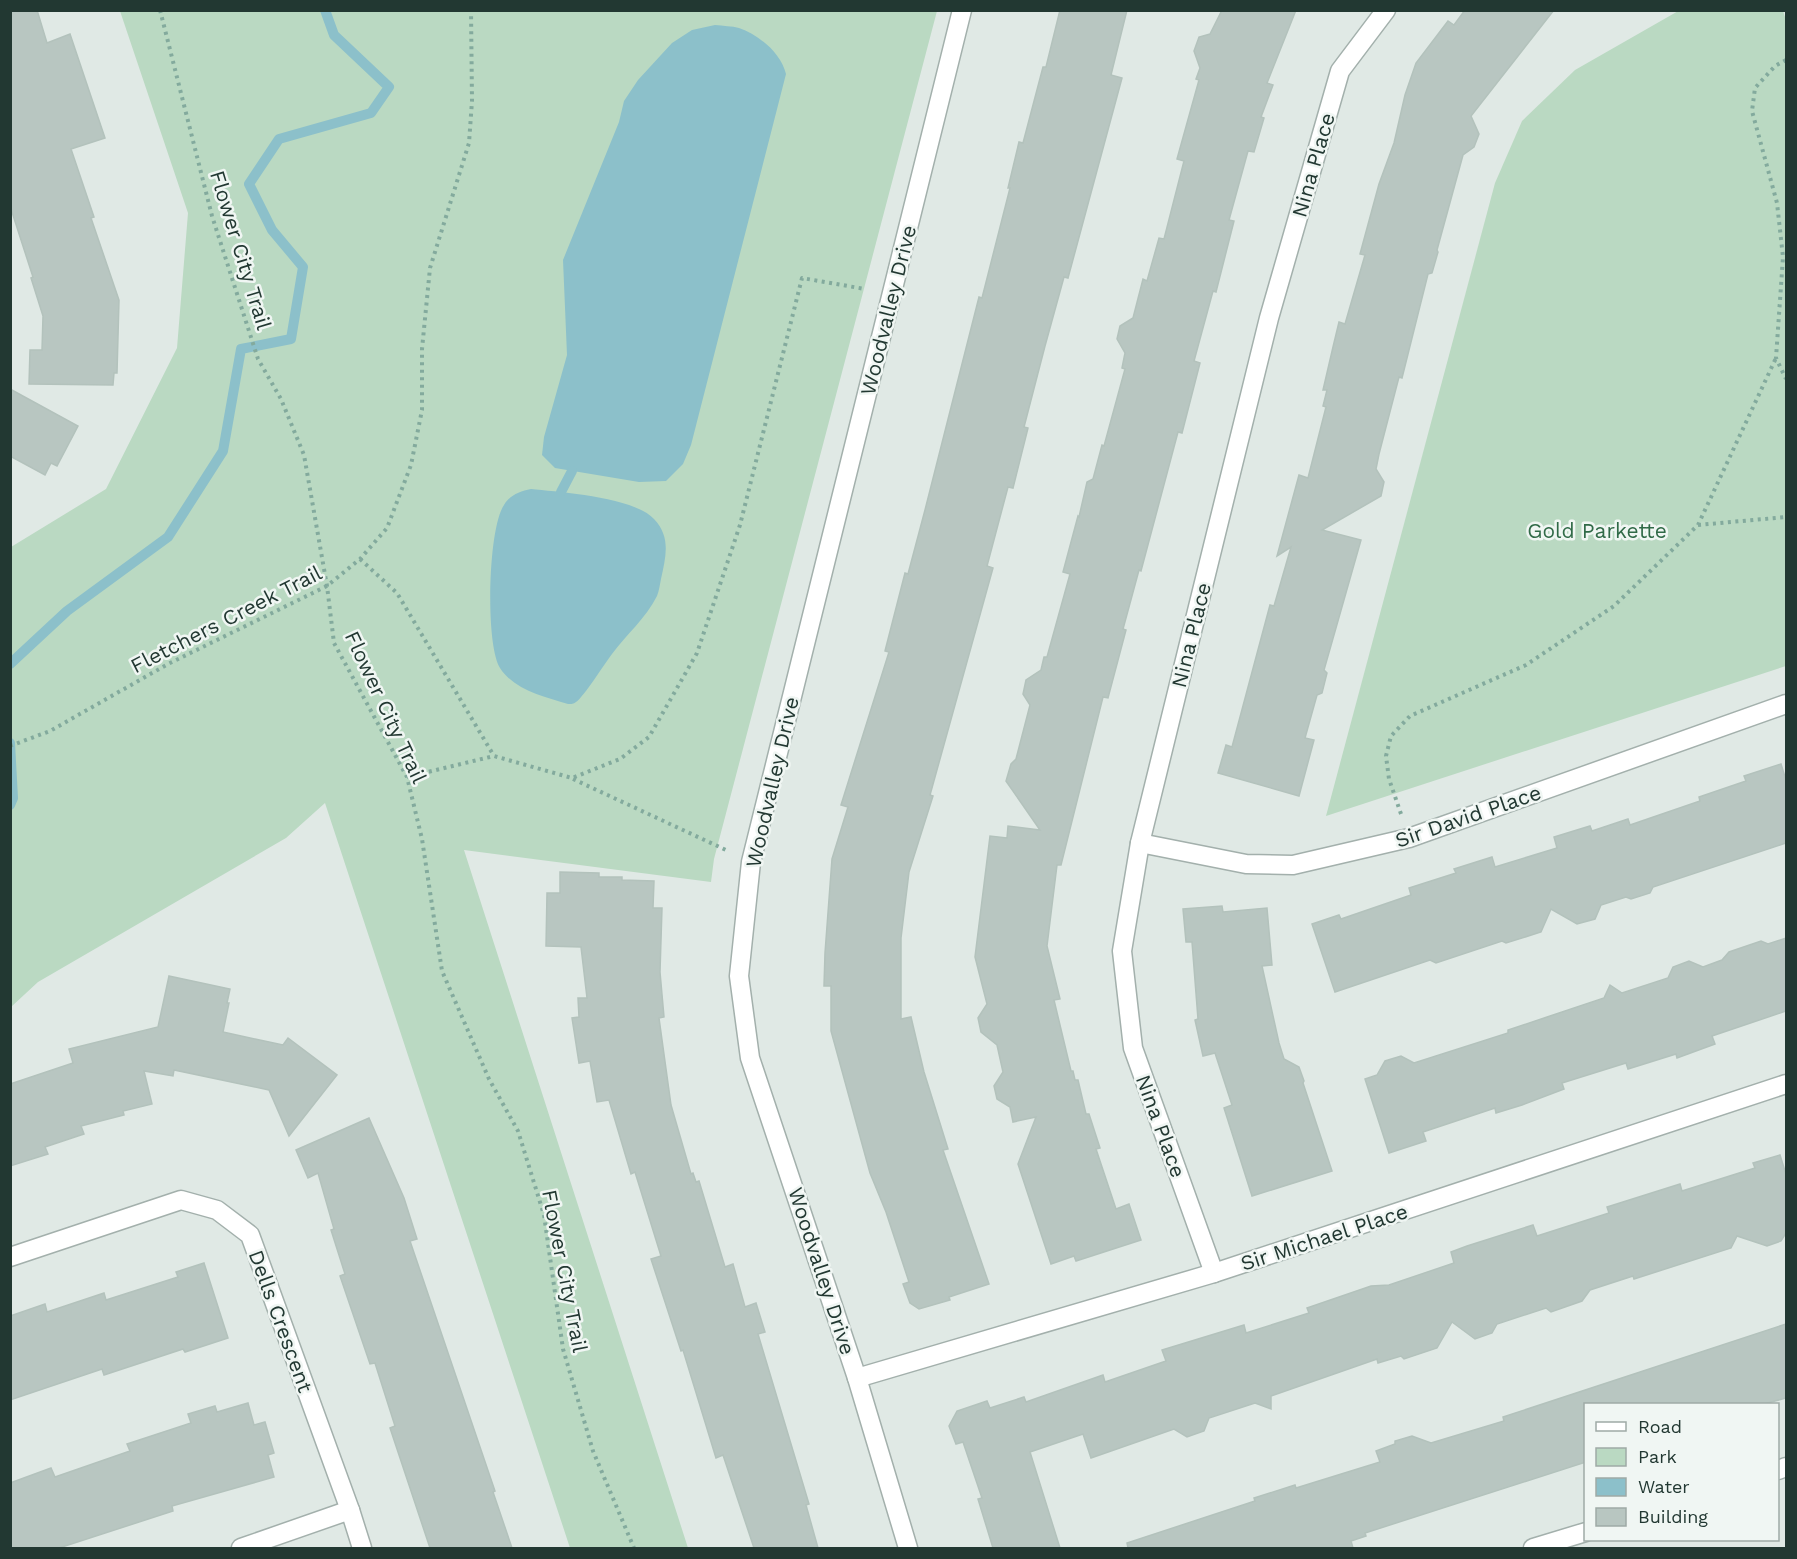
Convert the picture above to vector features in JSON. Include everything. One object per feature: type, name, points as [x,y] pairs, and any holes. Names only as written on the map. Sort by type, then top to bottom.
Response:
[{"type":"street","name":"Woodvalley Drive","points":[[908,1548],[857,1378],[750,1058],[739,976],[751,862],[962,10]]},
{"type":"street","name":"Nina Place","points":[[1214,1273],[1133,1048],[1122,951],[1140,843],[1269,318],[1340,71],[1386,10]]},
{"type":"street","name":"Sir David Place","points":[[1140,843],[1246,864],[1293,866],[1409,838],[1786,704]]},
{"type":"street","name":"Sir Michael Place","points":[[857,1378],[1214,1273],[1786,1084]]},
{"type":"street","name":"Dells Crescent","points":[[10,1257],[180,1200],[217,1210],[250,1235],[362,1548]]},
{"type":"street","points":[[241,1548],[350,1510]]},
{"type":"street","points":[[1533,1548],[1584,1533]]},
{"type":"path","name":"Flower City Trail","points":[[160,10],[212,216],[258,359],[281,399],[304,455],[327,586],[334,643],[407,777],[422,839],[442,971],[489,1079],[518,1131],[544,1215],[563,1349],[593,1451],[634,1548]]},
{"type":"path","name":"Fletchers Creek Trail","points":[[10,746],[50,731],[168,664],[327,586],[360,560],[387,528],[411,465],[422,410],[422,349],[430,268],[469,143],[472,101],[471,10]]},
{"type":"path","points":[[1409,838],[1389,779],[1386,756],[1391,736],[1410,716],[1526,665],[1614,606],[1698,525],[1776,358],[1783,257],[1778,203],[1752,111],[1755,88],[1775,66],[1786,60]]},
{"type":"path","points":[[572,778],[620,759],[649,737],[697,652],[740,525],[802,278],[892,294]]},
{"type":"path","points":[[1776,358],[1786,379]]},
{"type":"path","points":[[1698,525],[1786,517]]},
{"type":"path","points":[[360,560],[397,594],[494,756]]},
{"type":"path","points":[[407,777],[494,756],[572,778],[751,862]]},
{"type":"green space","name":"Gold Parkette","points":[[1680,10],[1783,11],[1786,20],[1786,666],[1326,816],[1495,183],[1522,121],[1575,70]]},
{"type":"green space","points":[[120,11],[937,11],[714,859],[711,882],[464,850],[688,1548],[570,1548],[325,803],[286,838],[38,982],[11,1007],[11,547],[106,489],[177,348],[188,213]]},
{"type":"water","points":[[715,25],[739,28],[754,35],[774,52],[786,74],[691,445],[683,464],[666,481],[639,482],[555,468],[542,455],[544,437],[567,355],[563,260],[619,122],[624,101],[638,80],[672,43],[692,30]]},
{"type":"water","points":[[531,489],[596,497],[630,505],[654,519],[665,540],[663,571],[658,594],[642,619],[612,654],[584,694],[572,704],[530,692],[513,682],[500,668],[495,655],[490,612],[490,586],[499,518],[504,505],[512,496]]},
{"type":"building","points":[[10,10],[37,10],[47,43],[70,34],[105,138],[71,149],[94,217],[91,218],[119,300],[117,373],[114,373],[113,385],[29,384],[30,350],[42,350],[43,316],[10,206]]},
{"type":"building","points":[[1060,10],[1127,10],[1111,75],[1122,78],[1068,278],[1064,277],[1045,346],[1024,427],[1028,428],[1013,488],[1008,487],[987,566],[993,568],[930,795],[933,796],[909,872],[901,938],[901,1019],[911,1017],[924,1072],[948,1149],[943,1150],[989,1284],[949,1297],[950,1300],[919,1309],[910,1303],[903,1284],[909,1282],[886,1212],[870,1173],[831,1031],[831,986],[824,986],[832,859],[848,807],[841,805],[889,652],[885,651],[905,573],[908,574],[925,510],[979,297],[982,298],[1010,188],[1008,188],[1019,142],[1023,143]]},
{"type":"building","points":[[1222,10],[1296,10],[1267,83],[1273,85],[1261,117],[1264,118],[1254,152],[1248,151],[1229,220],[1234,221],[1216,292],[1213,291],[1194,361],[1200,363],[1182,433],[1178,432],[1123,629],[1126,630],[1108,698],[1103,697],[1061,865],[1057,865],[1047,946],[1060,999],[1054,1000],[1071,1071],[1073,1071],[1075,1080],[1078,1080],[1086,1114],[1089,1114],[1100,1148],[1096,1149],[1116,1209],[1129,1204],[1141,1240],[1076,1261],[1074,1256],[1051,1264],[1018,1164],[1036,1117],[1013,1122],[1010,1107],[997,1099],[994,1086],[1003,1072],[997,1045],[981,1032],[978,1018],[987,1004],[975,957],[990,836],[1007,838],[1008,826],[1040,830],[1006,781],[1011,764],[1016,759],[1030,705],[1023,694],[1026,680],[1041,670],[1044,657],[1047,657],[1070,574],[1063,572],[1087,482],[1093,479],[1125,369],[1122,368],[1125,353],[1117,339],[1120,326],[1133,318],[1143,279],[1147,281],[1159,238],[1164,239],[1184,161],[1177,159],[1199,80],[1196,79],[1200,68],[1194,51],[1199,37],[1210,34]]},
{"type":"building","points":[[1465,10],[1554,10],[1471,116],[1479,134],[1474,147],[1463,155],[1432,273],[1428,274],[1402,378],[1399,377],[1376,469],[1384,482],[1381,496],[1322,530],[1361,540],[1324,670],[1327,673],[1322,693],[1317,695],[1305,738],[1314,740],[1299,796],[1218,773],[1226,745],[1232,747],[1270,605],[1274,606],[1291,547],[1277,556],[1299,475],[1308,478],[1326,407],[1323,406],[1327,390],[1323,390],[1339,322],[1345,324],[1365,255],[1360,254],[1379,184],[1394,143],[1405,95],[1416,63],[1448,21],[1454,25]]},
{"type":"building","points":[[10,389],[78,426],[57,466],[51,463],[45,475],[10,456]]},
{"type":"building","points":[[1781,764],[1786,780],[1786,843],[1653,887],[1650,893],[1631,899],[1626,897],[1601,905],[1595,919],[1577,924],[1551,909],[1541,932],[1506,943],[1502,941],[1436,963],[1430,960],[1335,992],[1312,924],[1339,915],[1341,919],[1411,895],[1409,888],[1456,873],[1454,869],[1492,857],[1495,867],[1557,848],[1554,837],[1590,826],[1592,831],[1628,819],[1630,825],[1700,801],[1699,797],[1746,781],[1744,776]]},
{"type":"building","points":[[560,872],[599,873],[599,877],[654,881],[653,908],[662,908],[660,972],[664,1017],[659,1018],[671,1105],[691,1174],[693,1173],[696,1182],[699,1181],[725,1267],[733,1264],[745,1307],[756,1303],[765,1332],[758,1334],[809,1504],[806,1505],[818,1548],[754,1548],[723,1455],[716,1458],[683,1350],[681,1351],[651,1259],[661,1256],[635,1172],[631,1174],[609,1100],[597,1102],[590,1061],[579,1063],[572,1018],[579,1017],[578,998],[587,998],[581,947],[546,946],[547,893],[560,893]]},
{"type":"building","points":[[1222,906],[1223,912],[1267,908],[1272,965],[1262,966],[1279,1043],[1284,1059],[1299,1067],[1332,1171],[1252,1196],[1224,1108],[1232,1105],[1215,1053],[1203,1056],[1195,1020],[1198,1019],[1192,942],[1186,942],[1183,909]]},
{"type":"building","points":[[1786,938],[1786,1011],[1712,1036],[1715,1044],[1677,1058],[1676,1054],[1628,1069],[1626,1063],[1562,1083],[1564,1089],[1522,1105],[1496,1113],[1495,1108],[1423,1132],[1426,1141],[1389,1153],[1365,1079],[1377,1075],[1385,1061],[1401,1056],[1414,1063],[1508,1033],[1508,1030],[1604,998],[1610,985],[1622,993],[1668,978],[1673,967],[1689,961],[1703,967],[1722,960],[1729,952],[1761,941],[1768,944]]},
{"type":"building","points":[[169,976],[230,989],[223,1032],[283,1045],[288,1038],[337,1075],[289,1136],[269,1090],[174,1070],[173,1076],[144,1071],[152,1104],[123,1111],[124,1115],[81,1126],[84,1134],[45,1147],[48,1154],[10,1166],[10,1084],[73,1063],[69,1049],[158,1027]]},
{"type":"building","points":[[369,1118],[404,1198],[417,1239],[410,1241],[495,1491],[493,1492],[512,1548],[430,1548],[390,1428],[395,1426],[375,1363],[370,1364],[340,1276],[345,1274],[331,1230],[334,1229],[318,1173],[308,1178],[296,1150]]},
{"type":"building","points":[[1780,1155],[1786,1174],[1786,1233],[1781,1241],[1767,1246],[1737,1236],[1731,1248],[1634,1279],[1633,1276],[1590,1290],[1582,1301],[1551,1312],[1546,1308],[1497,1324],[1492,1333],[1475,1339],[1452,1322],[1437,1348],[1404,1359],[1401,1356],[1378,1363],[1377,1359],[1271,1396],[1271,1409],[1255,1403],[1209,1418],[1204,1431],[1187,1437],[1174,1429],[1091,1458],[1083,1434],[1030,1452],[1060,1548],[993,1548],[978,1499],[982,1498],[963,1442],[956,1444],[949,1426],[957,1411],[987,1401],[990,1408],[1024,1397],[1026,1402],[1103,1375],[1105,1382],[1166,1361],[1162,1350],[1244,1325],[1246,1333],[1309,1313],[1307,1308],[1371,1286],[1389,1285],[1454,1263],[1451,1252],[1467,1246],[1533,1225],[1537,1236],[1609,1213],[1607,1207],[1680,1184],[1682,1191],[1755,1168],[1753,1163]]},
{"type":"building","points":[[204,1263],[228,1338],[185,1352],[183,1349],[104,1375],[102,1369],[10,1400],[10,1316],[45,1304],[47,1312],[104,1293],[106,1300],[178,1277],[176,1272]]},
{"type":"building","points":[[1786,1324],[1786,1398],[1768,1403],[1584,1403],[1584,1463],[1365,1533],[1366,1536],[1351,1541],[1353,1548],[1128,1548],[1127,1543],[1255,1501],[1254,1498],[1295,1485],[1296,1488],[1380,1462],[1376,1451],[1395,1444],[1395,1441],[1412,1436],[1431,1443],[1504,1421],[1503,1417]]},
{"type":"building","points":[[248,1403],[254,1425],[265,1422],[274,1453],[268,1455],[274,1477],[172,1506],[173,1511],[59,1548],[10,1548],[10,1483],[51,1468],[55,1477],[130,1451],[127,1444],[191,1423],[188,1414],[215,1406],[217,1412]]},
{"type":"waterway","points":[[10,664],[67,611],[168,537],[223,451],[241,349],[291,339],[303,267],[272,230],[249,184],[279,139],[371,113],[389,87],[334,35],[325,10]]},
{"type":"waterway","points":[[561,492],[572,471]]},
{"type":"waterway","points":[[10,743],[13,798],[10,805]]}]
